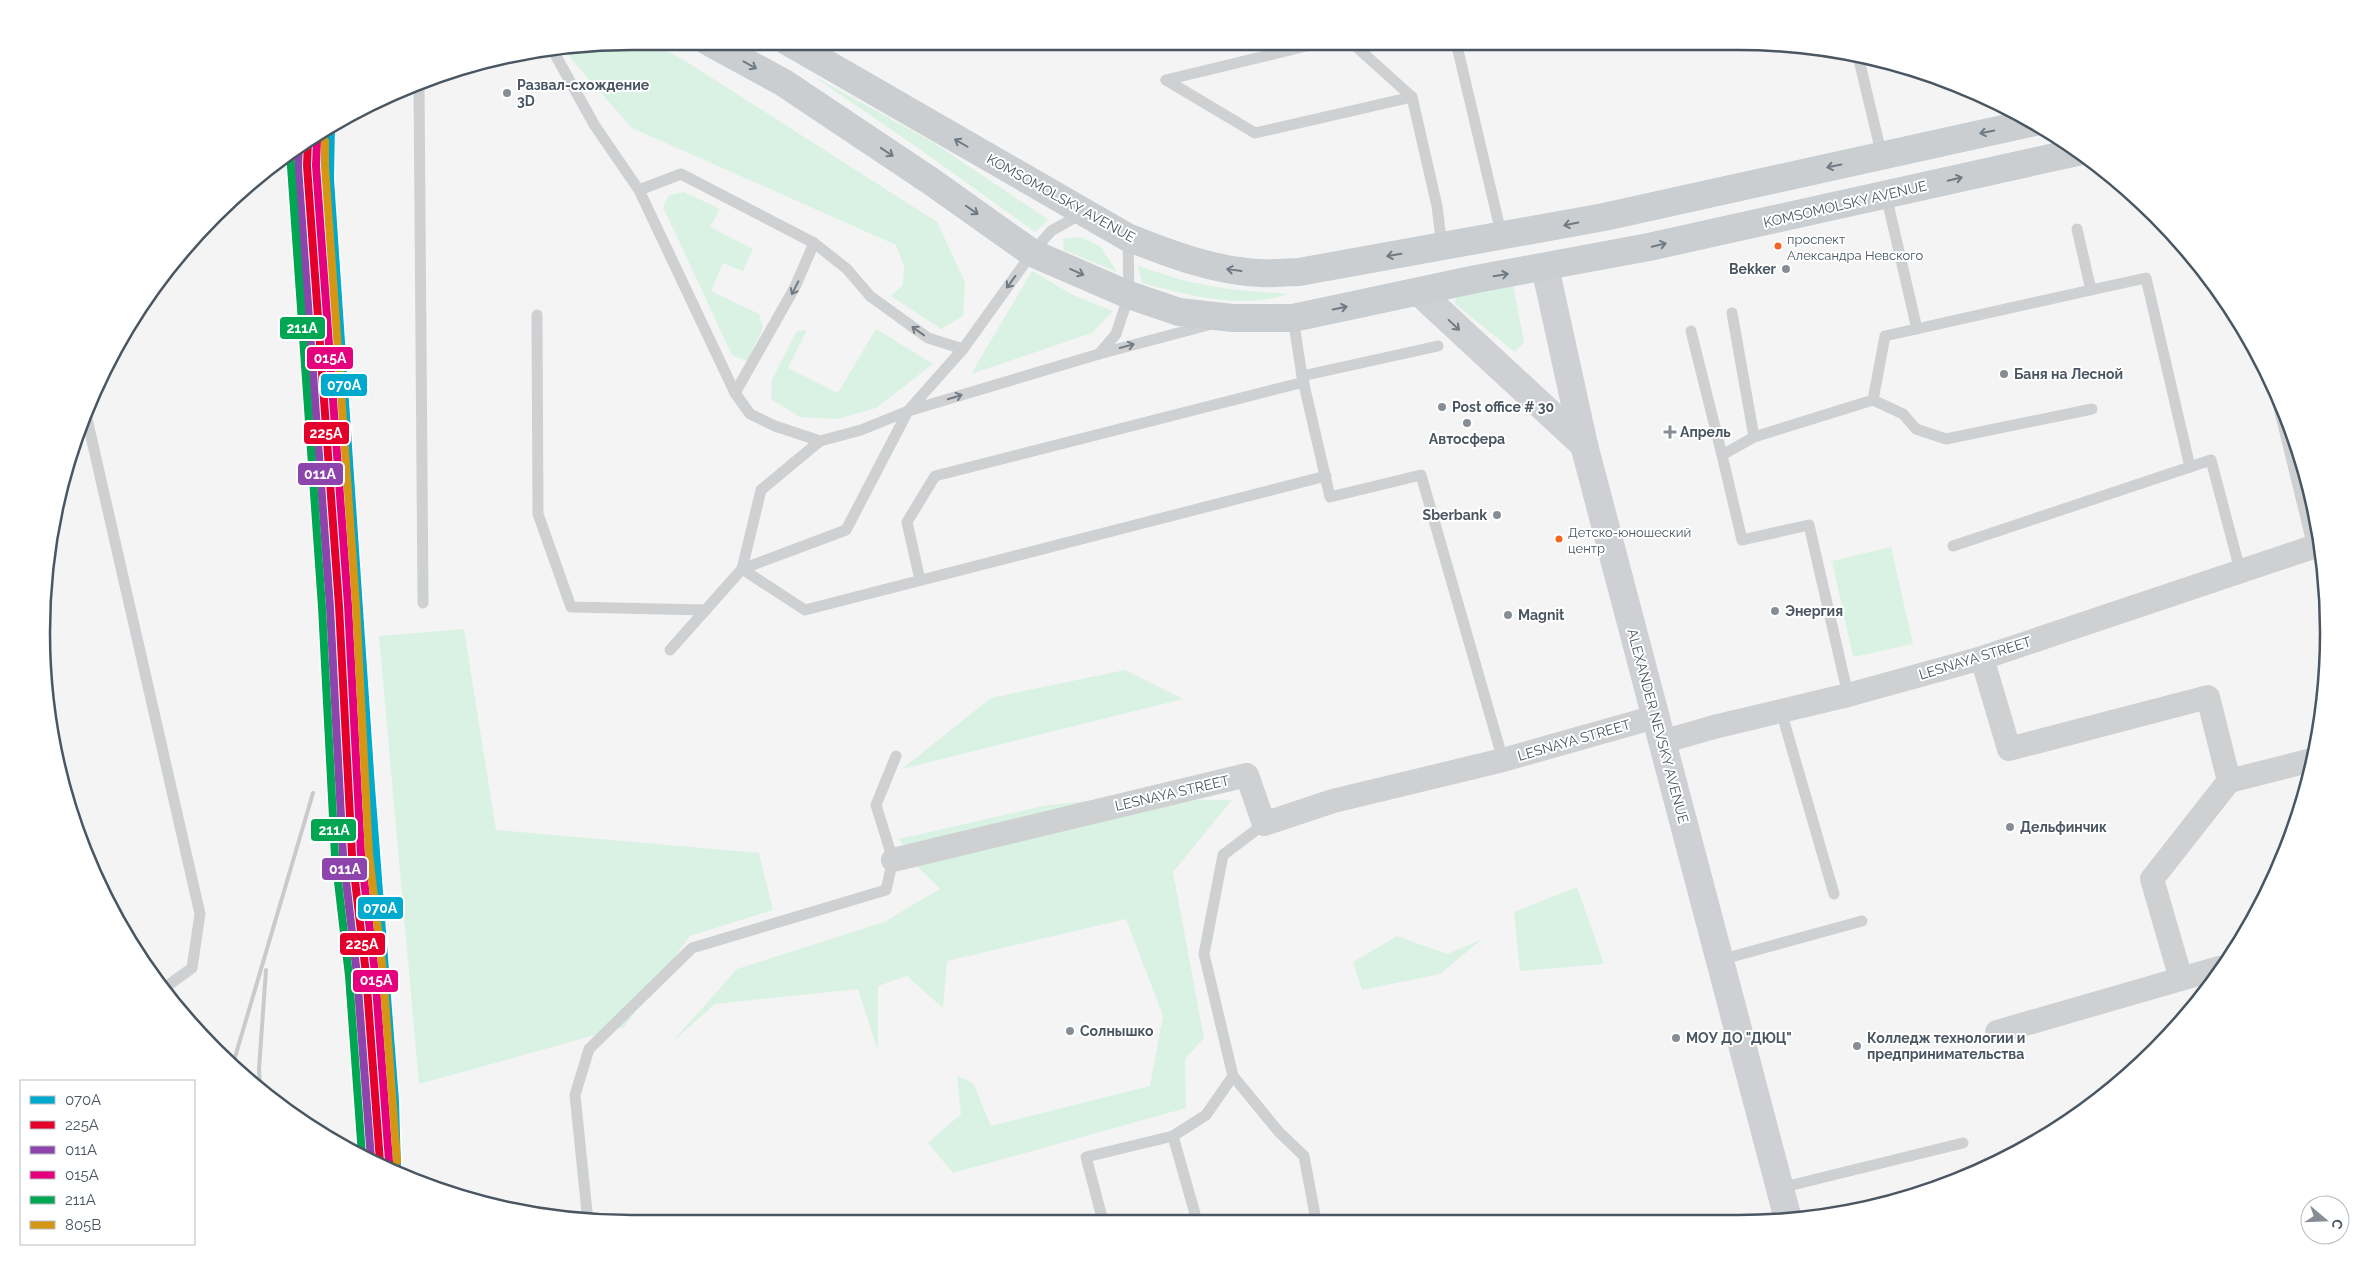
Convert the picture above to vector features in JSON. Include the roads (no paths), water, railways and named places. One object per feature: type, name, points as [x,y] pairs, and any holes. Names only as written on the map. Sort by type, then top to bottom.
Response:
[{"type":"main road","name":"KOMSOMOLSKY AVENUE","points":[[724,50],[784,83],[932,182],[1032,253],[1129,295],[1179,312],[1233,318],[1293,318],[1649,247],[2069,154]]},
{"type":"main road","name":"KOMSOMOLSKY AVENUE","points":[[802,50],[1083,213],[1128,237],[1173,255],[1215,267],[1260,273],[1299,272],[1537,230]]},
{"type":"main road","points":[[1537,230],[2023,125]]},
{"type":"main road","name":"ALEXANDER NEVSKY AVENUE","points":[[1537,230],[1584,445],[1786,1213]]},
{"type":"main road","points":[[1419,292],[1584,445]]},
{"type":"street","name":"LESNAYA STREET","points":[[893,860],[1247,775],[1264,824],[1333,801],[1503,760],[1659,730],[1714,727],[1848,695],[1982,658],[2314,547]]},
{"type":"street","points":[[1982,658],[2009,749],[2208,697],[2229,781]]},
{"type":"street","points":[[2181,979],[2152,879],[2229,781],[2305,762]]},
{"type":"street","points":[[1997,1032],[2212,970]]},
{"type":"lane","points":[[1290,50],[1166,80],[1255,133],[1412,98]]},
{"type":"lane","points":[[1360,50],[1412,98],[1437,206],[1442,247]]},
{"type":"lane","points":[[1458,50],[1502,236]]},
{"type":"lane","points":[[555,55],[595,126],[639,190],[735,393],[750,414],[775,426],[820,442]]},
{"type":"lane","points":[[1860,63],[1882,156]]},
{"type":"lane","points":[[419,91],[423,603]]},
{"type":"lane","points":[[639,190],[681,174],[814,243],[846,269],[870,296],[928,338],[963,349]]},
{"type":"lane","points":[[1886,194],[1917,329]]},
{"type":"lane","points":[[742,569],[846,530],[908,411],[963,349],[1032,253],[1051,231],[1083,213]]},
{"type":"lane","points":[[2078,229],[2091,290]]},
{"type":"lane","points":[[1099,354],[1116,334],[1129,295],[1128,237]]},
{"type":"lane","points":[[735,393],[796,287],[814,243]]},
{"type":"lane","points":[[1873,400],[1885,336],[2146,278],[2190,467]]},
{"type":"lane","points":[[1732,313],[1754,437]]},
{"type":"lane","points":[[537,315],[538,514],[571,607],[706,610]]},
{"type":"lane","points":[[670,650],[742,569],[761,490],[820,442],[860,430],[908,411],[1099,354],[1233,318]]},
{"type":"lane","points":[[1293,318],[1303,379],[1330,497],[1421,475],[1503,760]]},
{"type":"lane","points":[[1691,331],[1742,540],[1809,525],[1848,695]]},
{"type":"lane","points":[[920,580],[907,522],[935,476],[1303,379],[1438,346]]},
{"type":"lane","points":[[1722,455],[1754,437],[1873,400],[1902,414],[1916,429],[1946,439],[2092,409]]},
{"type":"lane","points":[[88,425],[200,914],[192,968],[169,985]]},
{"type":"lane","points":[[2292,455],[2309,520]]},
{"type":"lane","points":[[1953,546],[2211,460],[2240,570]]},
{"type":"lane","points":[[742,569],[805,610],[1326,476]]},
{"type":"lane","points":[[1781,711],[1834,894]]},
{"type":"lane","points":[[587,1213],[575,1095],[589,1049],[692,948],[886,890],[893,860],[876,805],[896,756]]},
{"type":"lane","points":[[1264,824],[1223,855],[1204,954],[1233,1076],[1279,1132],[1304,1156],[1315,1215]]},
{"type":"lane","points":[[1720,960],[1862,921]]},
{"type":"lane","points":[[1101,1215],[1086,1157],[1173,1136],[1206,1115],[1233,1076]]},
{"type":"lane","points":[[1173,1136],[1195,1215]]},
{"type":"lane","points":[[1780,1188],[1963,1143]]},
{"type":"railway","points":[[235,1057],[313,793]]},
{"type":"railway","points":[[260,1080],[266,970]]},
{"type":"place","name":"Развал-схождение 3D","points":[[507,93]]},
{"type":"place","name":"проспект Александра Невского","points":[[1778,246]]},
{"type":"place","name":"Bekker","points":[[1786,269]]},
{"type":"place","name":"Баня на Лесной","points":[[2004,374]]},
{"type":"place","name":"Post office # 30","points":[[1442,407]]},
{"type":"place","name":"Автосфера","points":[[1467,423]]},
{"type":"place","name":"Апрель","points":[[1670,432]]},
{"type":"place","name":"Sberbank","points":[[1497,515]]},
{"type":"place","name":"Детско-юношеский центр","points":[[1559,539]]},
{"type":"place","name":"Энергия","points":[[1775,611]]},
{"type":"place","name":"Magnit","points":[[1508,615]]},
{"type":"place","name":"Дельфинчик","points":[[2010,827]]},
{"type":"place","name":"Солнышко","points":[[1070,1031]]},
{"type":"place","name":"МОУ ДО \"ДЮЦ\"","points":[[1676,1038]]},
{"type":"place","name":"Колледж технологии и предпринимательства","points":[[1857,1046]]}]
